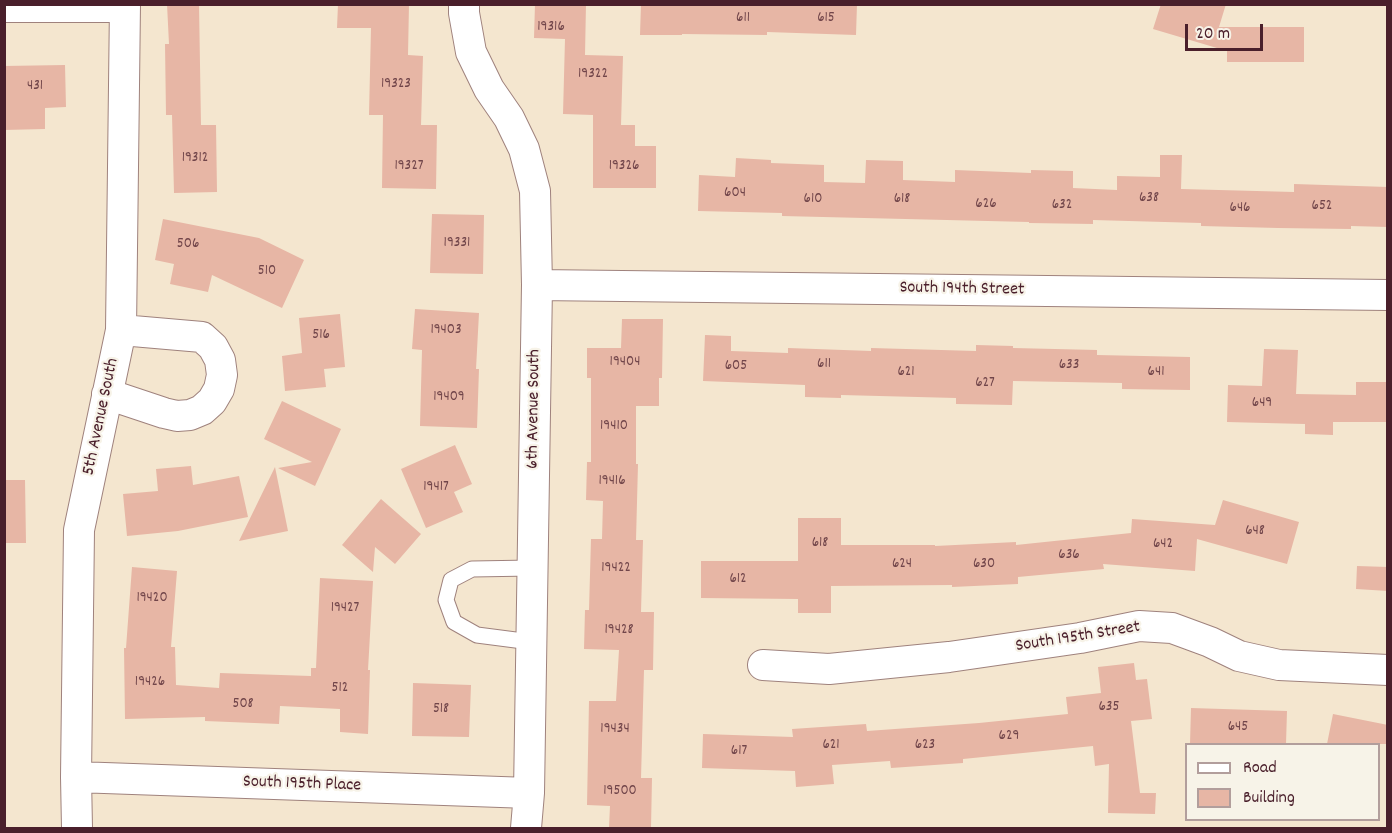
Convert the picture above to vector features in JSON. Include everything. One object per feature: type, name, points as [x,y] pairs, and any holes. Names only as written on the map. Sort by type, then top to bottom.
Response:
[{"type":"street","name":"6th Avenue South","points":[[464,4],[471,52],[489,89],[509,118],[524,149],[535,191],[537,285],[529,793],[526,828]]},
{"type":"street","points":[[4,7],[125,6]]},
{"type":"street","name":"5th Avenue South","points":[[77,828],[79,530],[121,330],[125,6]]},
{"type":"street","name":"South 194th Street","points":[[537,285],[1388,295]]},
{"type":"street","points":[[107,394],[177,416],[190,415],[202,410],[212,401],[219,389],[222,375],[220,360],[213,347],[202,337],[121,330]]},
{"type":"street","name":"South 195th Street","points":[[763,665],[829,669],[950,657],[1080,638],[1139,626],[1172,628],[1239,656],[1279,665],[1388,670]]},
{"type":"street","name":"South 195th Place","points":[[76,777],[529,793]]},
{"type":"lane","points":[[531,642],[477,635],[454,622],[446,600],[451,580],[472,569],[532,568]]},
{"type":"building","points":[[167,4],[199,4],[201,125],[216,125],[217,192],[174,193],[172,115],[166,115],[165,44],[169,44]]},
{"type":"building","points":[[338,4],[409,4],[408,55],[423,56],[421,125],[437,125],[436,189],[382,188],[383,115],[369,115],[371,28],[337,28]]},
{"type":"building","points":[[535,4],[586,4],[585,55],[623,56],[621,125],[635,125],[635,146],[656,146],[656,188],[593,188],[593,115],[563,114],[565,39],[534,38]]},
{"type":"building","points":[[641,4],[857,4],[856,35],[767,32],[767,35],[640,35]]},
{"type":"building","points":[[1161,4],[1226,4],[1219,27],[1304,27],[1304,62],[1227,62],[1227,51],[1153,29]]},
{"type":"building","points":[[65,65],[66,107],[45,108],[45,129],[4,130],[4,66]]},
{"type":"building","points":[[1160,155],[1182,155],[1181,189],[1294,192],[1294,184],[1388,187],[1388,227],[1278,228],[1093,220],[1093,224],[1029,223],[782,216],[782,213],[698,211],[699,175],[735,177],[736,158],[771,160],[771,163],[824,165],[824,182],[865,183],[866,160],[903,161],[903,180],[955,182],[955,170],[1031,173],[1031,170],[1073,171],[1073,188],[1117,190],[1117,176],[1160,177]]},
{"type":"building","points":[[432,214],[484,215],[483,274],[430,273]]},
{"type":"building","points":[[163,219],[259,238],[304,260],[282,308],[212,275],[208,292],[170,284],[174,264],[155,260]]},
{"type":"building","points":[[415,309],[479,313],[476,369],[479,369],[477,428],[420,426],[422,350],[412,349]]},
{"type":"building","points":[[340,314],[345,367],[324,369],[326,387],[285,391],[282,356],[302,353],[299,318]]},
{"type":"building","points":[[622,319],[663,319],[659,406],[636,406],[636,464],[638,464],[636,540],[643,540],[641,612],[654,612],[653,670],[644,670],[641,778],[652,778],[651,828],[609,828],[610,806],[587,805],[589,701],[616,701],[619,650],[584,649],[585,610],[589,610],[591,539],[602,539],[603,501],[586,500],[587,462],[591,462],[591,378],[587,378],[587,348],[621,348]]},
{"type":"building","points":[[705,335],[731,336],[731,351],[788,353],[788,348],[871,351],[871,348],[976,351],[976,345],[1097,350],[1097,355],[1190,357],[1190,390],[1122,389],[1122,383],[1013,381],[1012,405],[956,404],[956,398],[841,395],[841,398],[805,397],[805,385],[703,381]]},
{"type":"building","points":[[1264,349],[1298,350],[1296,394],[1356,395],[1356,382],[1388,382],[1388,422],[1333,422],[1333,435],[1305,434],[1305,424],[1227,422],[1228,385],[1262,386]]},
{"type":"building","points":[[282,401],[341,429],[315,486],[278,468],[312,462],[264,439]]},
{"type":"building","points":[[455,445],[472,484],[454,492],[463,512],[426,528],[401,469]]},
{"type":"building","points":[[191,466],[193,485],[239,476],[248,517],[178,531],[127,536],[123,494],[158,491],[156,469]]},
{"type":"building","points":[[275,467],[288,531],[239,541]]},
{"type":"building","points":[[4,480],[25,480],[26,543],[4,543]]},
{"type":"building","points":[[381,499],[421,534],[395,564],[375,547],[373,572],[342,545]]},
{"type":"building","points":[[1223,500],[1299,522],[1287,564],[1197,539],[1195,571],[1103,564],[1104,569],[1018,577],[1018,584],[952,587],[952,585],[831,586],[831,613],[798,613],[798,599],[701,598],[701,561],[798,561],[798,518],[841,518],[841,545],[935,546],[1016,542],[1016,545],[1131,533],[1132,519],[1215,525]]},
{"type":"building","points":[[1357,566],[1388,567],[1388,591],[1356,589]]},
{"type":"building","points":[[132,567],[177,571],[171,647],[175,647],[176,685],[219,688],[220,673],[311,676],[311,668],[316,668],[320,578],[373,581],[368,670],[370,670],[368,734],[340,732],[340,709],[280,706],[279,724],[205,721],[205,717],[125,719],[124,648],[126,648]]},
{"type":"building","points":[[1134,663],[1136,680],[1147,679],[1152,719],[1131,721],[1140,793],[1156,793],[1155,814],[1108,813],[1109,764],[1095,766],[1093,746],[963,759],[963,763],[891,768],[890,761],[832,765],[834,784],[796,787],[795,771],[702,768],[703,734],[793,737],[792,729],[866,724],[867,731],[1068,714],[1066,697],[1101,693],[1098,667]]},
{"type":"building","points":[[413,683],[471,685],[469,737],[412,736]]},
{"type":"building","points":[[1191,708],[1287,711],[1286,743],[1190,743]]},
{"type":"building","points":[[1333,714],[1388,725],[1388,744],[1327,743]]}]
